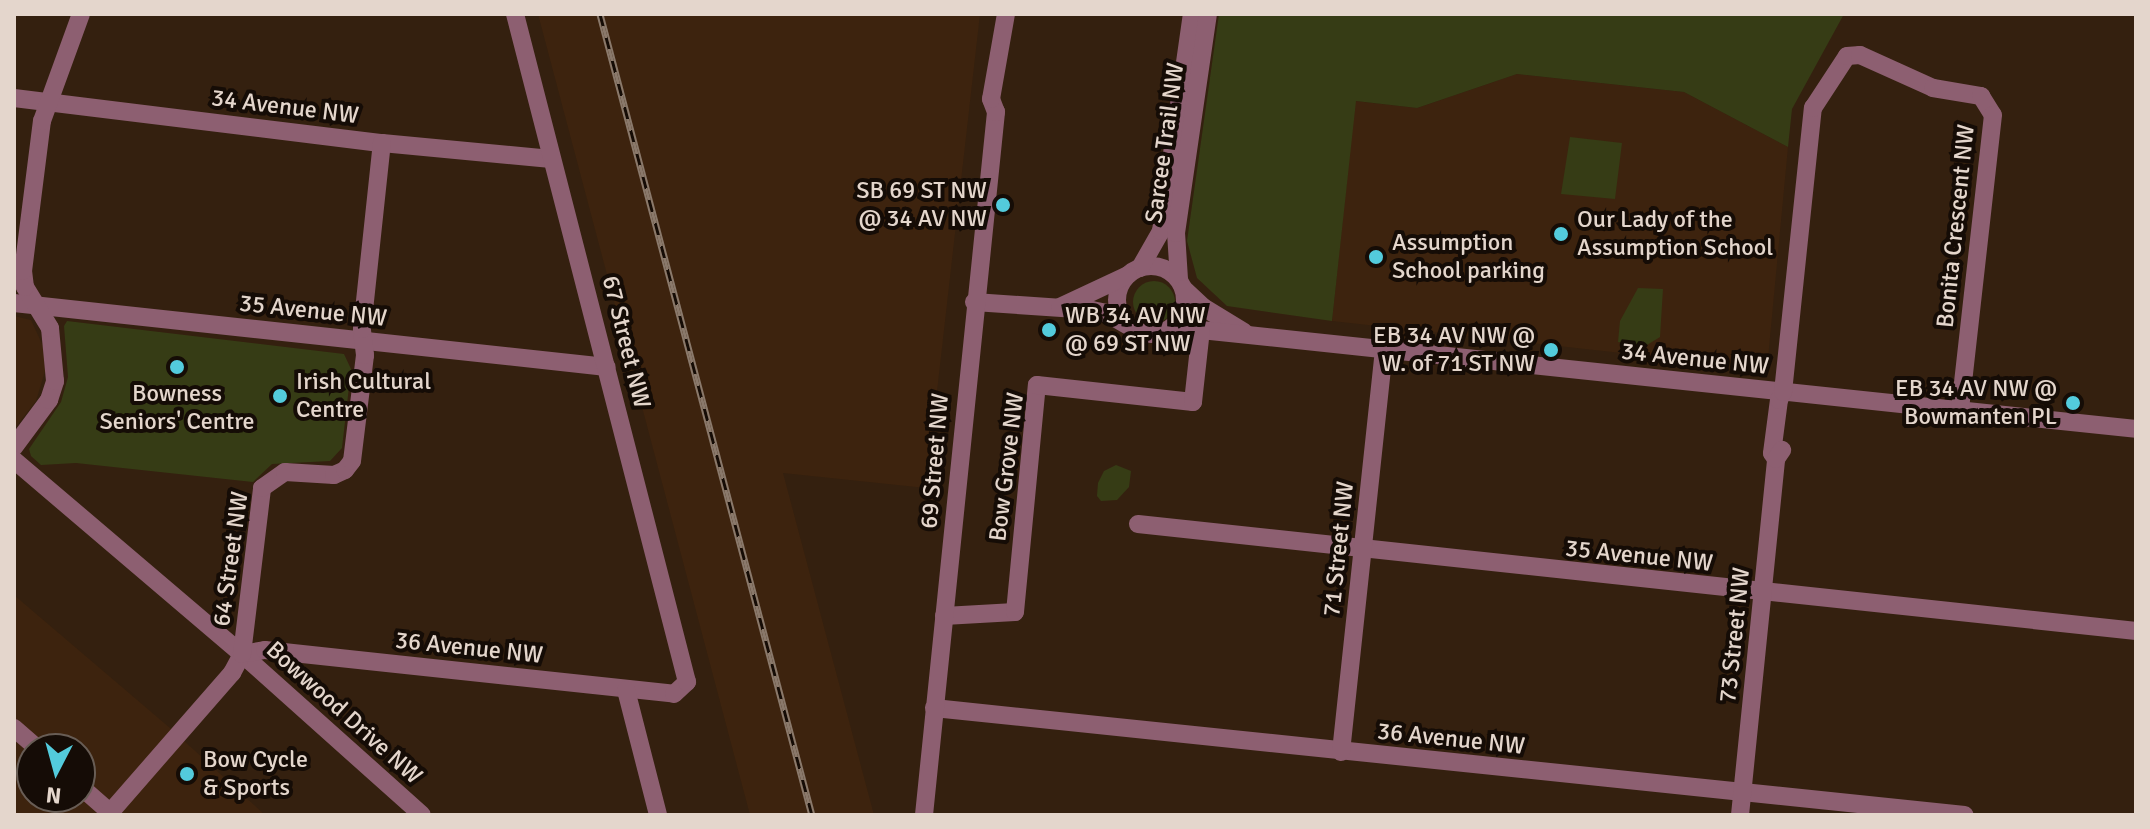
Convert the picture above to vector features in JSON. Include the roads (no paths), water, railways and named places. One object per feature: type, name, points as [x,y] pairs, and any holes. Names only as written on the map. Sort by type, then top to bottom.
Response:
[{"type":"street","points":[[14,447],[49,400],[55,381],[50,328],[25,287],[23,271],[42,121],[52,102],[81,14]]},
{"type":"street","name":"67 Street NW","points":[[515,14],[687,682]]},
{"type":"street","name":"69 Street NW","points":[[924,815],[974,302],[996,112],[991,99],[995,70],[1001,59],[1006,14]]},
{"type":"street","name":"Sarcee Trail NW","points":[[1135,270],[1161,231],[1192,14]]},
{"type":"street","name":"Sarcee Trail NW","points":[[1181,284],[1176,233],[1208,14]]},
{"type":"street","name":"Bonita Crescent NW","points":[[1847,56],[1860,55],[1933,88],[1981,96],[1993,115],[1960,410]]},
{"type":"street","name":"73 Street NW","points":[[1740,815],[1776,459],[1772,453],[1779,400],[1783,392],[1813,108],[1847,56]]},
{"type":"street","name":"34 Avenue NW","points":[[14,98],[382,143],[551,159]]},
{"type":"street","name":"64 Street NW","points":[[111,814],[232,673],[242,654],[262,488],[285,472],[334,475],[349,466],[354,456],[382,143]]},
{"type":"street","points":[[974,302],[1106,313],[1132,328],[1152,334],[1162,332],[1179,320],[1186,299],[1181,284],[1161,267],[1135,270],[1060,307]]},
{"type":"street","points":[[1132,328],[1124,321],[1117,301],[1118,290],[1135,270]]},
{"type":"street","name":"34 Avenue NW","points":[[1181,284],[1203,307],[1250,335]]},
{"type":"street","name":"35 Avenue NW","points":[[14,303],[607,367]]},
{"type":"street","name":"34 Avenue NW","points":[[1162,332],[1201,330],[2136,429]]},
{"type":"street","name":"Bow Grove NW","points":[[944,616],[1015,612],[1037,385],[1193,402],[1201,330]]},
{"type":"street","name":"71 Street NW","points":[[1341,752],[1384,351]]},
{"type":"street","name":"Bowwood Drive NW","points":[[14,460],[242,654],[422,815]]},
{"type":"street","name":"35 Avenue NW","points":[[1138,524],[1363,551],[2136,631]]},
{"type":"street","name":"36 Avenue NW","points":[[242,654],[268,650],[674,694],[687,682]]},
{"type":"street","points":[[626,690],[658,815]]},
{"type":"street","name":"36 Avenue NW","points":[[934,708],[1964,815]]},
{"type":"street","points":[[96,800],[111,814]]},
{"type":"railway","points":[[600,14],[812,815]]},
{"type":"place","name":"SB 69 ST NW @ 34 AV NW","points":[[1003,205]]},
{"type":"place","name":"Our Lady of the Assumption School","points":[[1561,234]]},
{"type":"place","name":"Assumption School parking","points":[[1376,257]]},
{"type":"place","name":"WB 34 AV NW @ 69 ST NW","points":[[1049,330]]},
{"type":"place","name":"EB 34 AV NW @ W. of 71 ST NW","points":[[1551,350]]},
{"type":"place","name":"Bowness Seniors' Centre","points":[[177,367]]},
{"type":"place","name":"Irish Cultural Centre","points":[[280,396]]},
{"type":"place","name":"EB 34 AV NW @ Bowmanten PL","points":[[2073,403]]},
{"type":"place","name":"Bow Cycle & Sports","points":[[187,774]]}]
